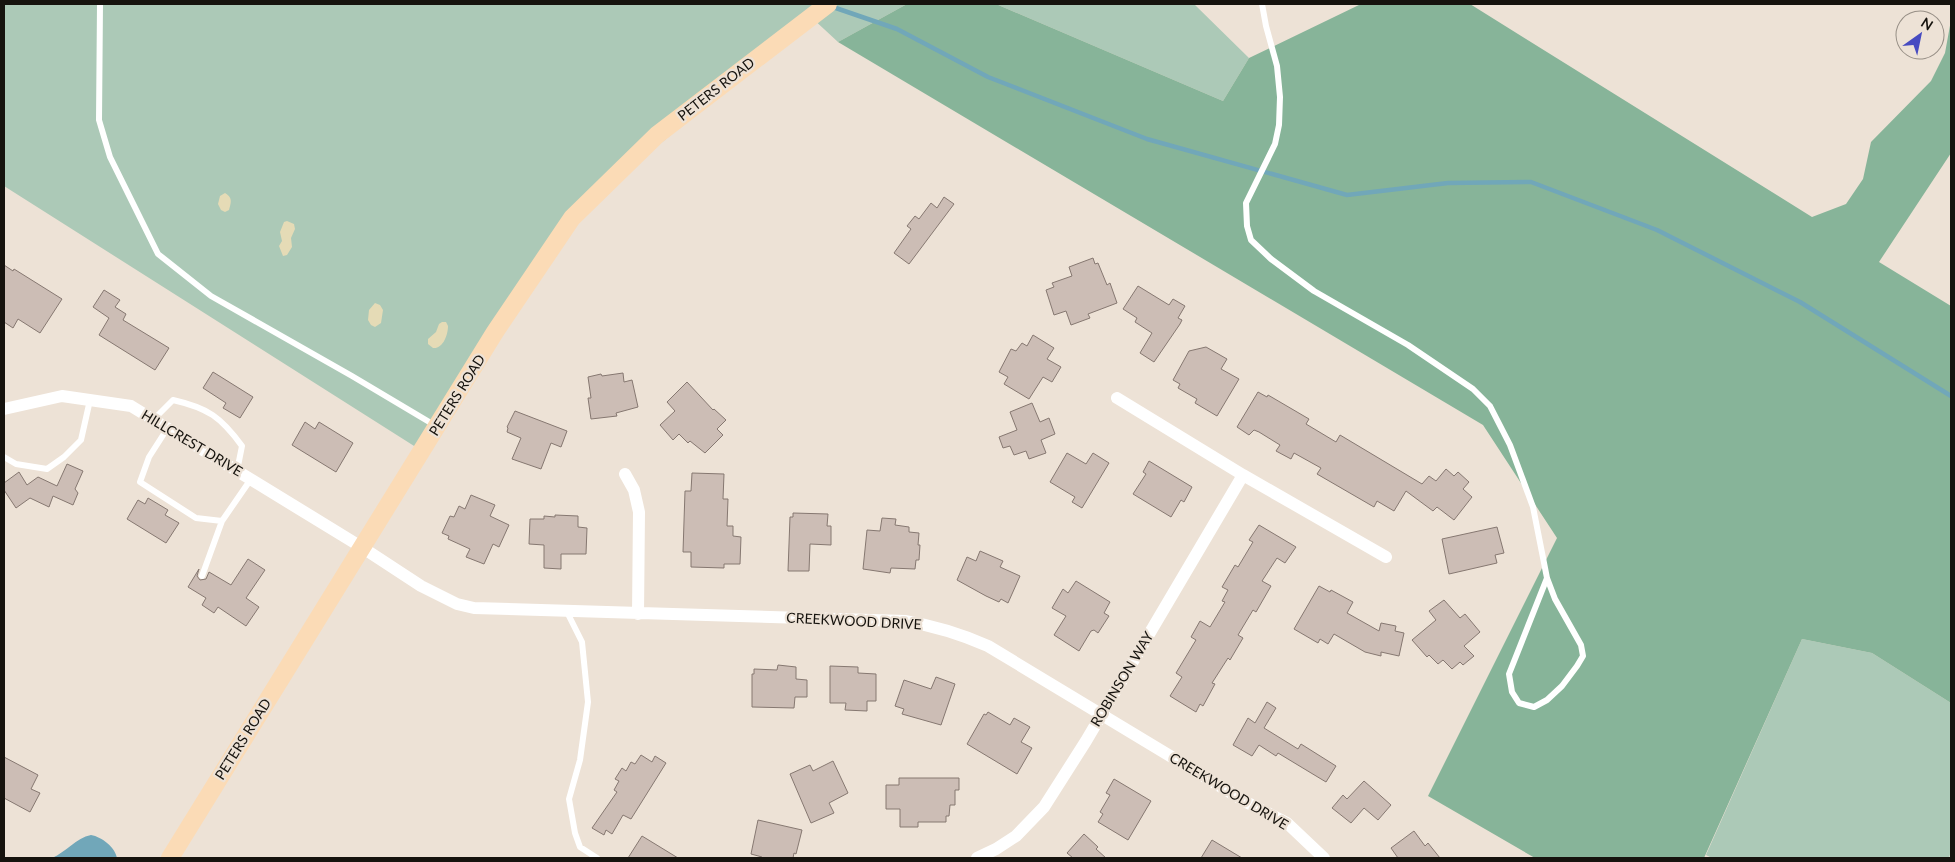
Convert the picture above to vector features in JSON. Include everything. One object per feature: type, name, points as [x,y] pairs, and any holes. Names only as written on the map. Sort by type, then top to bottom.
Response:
[{"type":"street","name":"PETERS ROAD","points":[[170,858],[495,332],[572,218],[657,135],[828,4]]},
{"type":"street","name":"HILLCREST DRIVE","points":[[4,409],[62,396],[131,406],[363,548]]},
{"type":"street","points":[[1117,398],[1242,475],[1386,557]]},
{"type":"street","points":[[625,474],[634,490],[639,512],[638,614]]},
{"type":"street","name":"ROBINSON WAY","points":[[976,858],[996,849],[1016,836],[1030,824],[1048,801],[1101,715],[1242,475]]},
{"type":"street","name":"CREEKWOOD DRIVE","points":[[363,548],[421,586],[456,604],[474,608],[859,619],[906,621],[932,625],[963,635],[988,646],[1248,803],[1287,823],[1324,858]]},
{"type":"lane","points":[[100,4],[99,120],[110,157],[158,254],[210,296],[352,376],[437,427]]},
{"type":"lane","points":[[1262,4],[1277,66],[1280,98],[1279,125],[1275,144],[1246,203],[1247,226],[1251,240],[1271,260],[1314,291],[1408,345],[1473,388],[1490,406],[1510,445],[1533,507],[1547,578],[1555,599],[1581,645],[1583,656],[1562,686],[1547,700],[1534,707],[1520,703],[1512,692],[1509,674],[1547,578]]},
{"type":"lane","points":[[4,457],[16,464],[47,470],[82,440],[90,400]]},
{"type":"lane","points":[[153,420],[173,400],[199,406],[216,417],[242,446],[237,471]]},
{"type":"lane","points":[[167,428],[149,457],[140,482],[196,518],[222,521]]},
{"type":"lane","points":[[202,576],[222,521],[251,479]]},
{"type":"lane","points":[[567,612],[582,642],[588,702],[580,760],[569,799],[575,833],[580,847],[597,858]]},
{"type":"green space","points":[[4,4],[907,4],[838,42],[811,17],[572,218],[422,451],[4,186]]},
{"type":"green space","points":[[907,4],[996,4],[1223,101],[1249,58],[1361,4],[1470,4],[1812,217],[1846,204],[1863,179],[1871,142],[1931,81],[1942,60],[1945,60],[1951,20],[1951,153],[1879,262],[1951,306],[1951,703],[1872,653],[1802,639],[1704,858],[1535,858],[1428,796],[1557,538],[1483,425],[838,42]]},
{"type":"green space","points":[[996,4],[1194,4],[1249,58],[1223,101]]},
{"type":"green space","points":[[1802,639],[1872,653],[1951,703],[1951,851],[1949,858],[1712,858],[1706,855]]},
{"type":"sand","points":[[225,193],[231,200],[229,210],[225,212],[221,210],[218,204],[220,196]]},
{"type":"sand","points":[[287,221],[294,224],[295,229],[291,238],[292,247],[287,255],[283,256],[279,246],[282,241],[280,232],[284,222]]},
{"type":"sand","points":[[375,303],[380,305],[383,310],[381,323],[375,327],[368,320],[369,310]]},
{"type":"sand","points":[[446,322],[448,326],[446,337],[440,346],[433,348],[428,344],[428,339],[436,332],[439,324]]},
{"type":"water","points":[[91,835],[107,843],[114,850],[117,858],[52,858],[81,839]]},
{"type":"building","points":[[944,197],[954,204],[909,264],[894,253],[911,229],[907,226],[915,216],[919,219],[931,203],[937,208]]},
{"type":"building","points":[[1093,258],[1095,264],[1098,263],[1107,285],[1110,283],[1117,303],[1088,314],[1090,318],[1071,325],[1066,311],[1054,315],[1046,290],[1054,287],[1052,283],[1072,276],[1069,267]]},
{"type":"building","points":[[4,265],[13,271],[14,269],[62,299],[40,333],[18,319],[13,328],[4,322]]},
{"type":"building","points":[[1138,286],[1169,305],[1173,299],[1185,306],[1178,318],[1182,320],[1180,324],[1154,362],[1140,353],[1152,333],[1135,322],[1137,318],[1123,309]]},
{"type":"building","points":[[104,290],[120,300],[115,307],[126,314],[123,320],[169,348],[155,370],[99,335],[109,318],[93,307]]},
{"type":"building","points":[[1033,335],[1054,348],[1047,359],[1061,367],[1052,382],[1043,377],[1029,399],[1004,384],[1008,377],[999,372],[1011,349],[1016,351],[1022,343],[1027,346]]},
{"type":"building","points":[[1206,347],[1227,359],[1221,369],[1239,379],[1217,416],[1195,403],[1197,399],[1178,388],[1180,384],[1173,380],[1189,351]]},
{"type":"building","points":[[213,372],[253,397],[240,418],[223,408],[226,403],[203,388]]},
{"type":"building","points":[[623,373],[624,382],[632,380],[638,407],[616,413],[617,416],[591,419],[588,377],[601,374],[602,376]]},
{"type":"building","points":[[687,382],[713,410],[726,420],[717,429],[723,435],[705,453],[690,441],[688,443],[679,434],[673,440],[660,425],[675,411],[667,402]]},
{"type":"building","points":[[1258,392],[1267,397],[1268,395],[1309,419],[1306,424],[1336,442],[1340,435],[1422,484],[1429,476],[1436,481],[1446,469],[1454,476],[1458,472],[1469,482],[1463,489],[1472,497],[1454,520],[1437,507],[1433,511],[1406,491],[1394,511],[1377,501],[1374,507],[1317,474],[1321,468],[1294,453],[1291,459],[1276,451],[1280,445],[1259,432],[1254,430],[1249,435],[1237,427]]},
{"type":"building","points":[[1032,403],[1040,422],[1049,418],[1055,434],[1041,440],[1046,453],[1029,459],[1026,451],[1014,455],[1010,446],[1003,448],[999,437],[1017,430],[1010,412]]},
{"type":"building","points":[[515,411],[567,431],[561,447],[551,443],[541,469],[512,459],[521,438],[507,432],[507,427]]},
{"type":"building","points":[[305,422],[315,429],[319,422],[353,443],[336,472],[292,445]]},
{"type":"building","points":[[1067,453],[1086,464],[1093,453],[1109,463],[1082,508],[1072,502],[1075,497],[1050,482]]},
{"type":"building","points":[[1149,461],[1192,487],[1184,502],[1181,500],[1171,517],[1133,494],[1146,474],[1143,472]]},
{"type":"building","points":[[67,464],[83,471],[75,489],[78,493],[73,505],[53,496],[49,507],[30,498],[16,508],[4,490],[4,483],[19,472],[27,485],[38,477],[57,486]]},
{"type":"building","points":[[692,473],[724,474],[723,499],[728,499],[727,526],[733,526],[733,536],[741,537],[740,564],[724,564],[724,568],[691,567],[691,552],[683,552],[685,491],[691,491]]},
{"type":"building","points":[[471,495],[495,505],[490,516],[509,525],[499,547],[493,544],[484,564],[466,557],[470,549],[448,539],[449,536],[442,533],[450,516],[454,517],[459,506],[465,509]]},
{"type":"building","points":[[148,498],[168,510],[165,515],[179,523],[166,543],[127,519],[138,500],[145,504]]},
{"type":"building","points":[[793,513],[828,514],[827,526],[831,526],[831,545],[810,544],[809,571],[788,571],[790,517],[793,517]]},
{"type":"building","points":[[555,515],[578,516],[578,527],[587,528],[586,554],[561,554],[561,569],[544,568],[544,545],[529,544],[530,519],[544,519],[544,516],[555,517]]},
{"type":"building","points":[[882,518],[896,519],[895,525],[909,527],[909,532],[919,533],[919,560],[916,560],[915,569],[891,568],[890,573],[863,569],[867,530],[880,531]]},
{"type":"building","points":[[1259,525],[1296,547],[1285,563],[1277,558],[1262,581],[1271,586],[1256,612],[1253,610],[1238,635],[1243,638],[1230,660],[1228,658],[1212,683],[1215,684],[1203,706],[1200,704],[1196,712],[1170,696],[1182,677],[1176,673],[1196,640],[1191,637],[1200,621],[1210,627],[1225,602],[1222,601],[1228,590],[1222,587],[1235,565],[1238,567],[1253,542],[1249,540]]},
{"type":"building","points":[[1497,527],[1504,553],[1495,555],[1497,563],[1449,574],[1442,539]]},
{"type":"building","points":[[980,551],[1003,561],[1000,567],[1020,576],[1008,603],[1001,599],[999,602],[957,580],[967,557],[976,561]]},
{"type":"building","points":[[248,559],[265,570],[246,598],[259,607],[246,626],[218,607],[214,613],[202,605],[206,598],[188,587],[199,569],[197,576],[200,580],[206,579],[209,572],[231,585]]},
{"type":"building","points":[[1076,581],[1110,602],[1104,613],[1109,616],[1098,633],[1094,630],[1091,631],[1079,651],[1054,635],[1066,616],[1052,608],[1063,589],[1068,593]]},
{"type":"building","points":[[1319,586],[1353,602],[1347,613],[1379,631],[1381,623],[1396,626],[1395,631],[1404,633],[1399,656],[1381,652],[1381,656],[1365,652],[1334,634],[1328,644],[1320,639],[1318,643],[1294,629]]},
{"type":"building","points":[[1444,600],[1460,618],[1465,614],[1480,632],[1464,646],[1474,656],[1463,665],[1460,662],[1452,669],[1443,660],[1438,664],[1429,655],[1427,657],[1412,640],[1436,620],[1429,611]]},
{"type":"building","points":[[778,665],[796,667],[796,679],[807,680],[807,697],[795,697],[794,708],[752,707],[752,674],[754,674],[754,669],[777,670]]},
{"type":"building","points":[[830,666],[858,667],[858,673],[876,674],[876,701],[867,701],[867,711],[845,710],[846,703],[830,703]]},
{"type":"building","points":[[936,677],[955,684],[941,725],[902,714],[904,709],[895,706],[904,680],[931,689]]},
{"type":"building","points":[[1267,702],[1276,708],[1264,728],[1298,749],[1301,744],[1336,766],[1326,782],[1278,753],[1276,756],[1259,745],[1252,756],[1233,745],[1248,718],[1255,723]]},
{"type":"building","points":[[988,712],[1010,725],[1014,718],[1030,727],[1021,742],[1032,748],[1017,774],[967,744],[984,714],[986,715]]},
{"type":"building","points":[[641,755],[652,762],[655,756],[666,763],[631,819],[623,815],[612,834],[606,830],[604,835],[592,828],[617,792],[614,790],[619,781],[615,779],[622,768],[626,771],[631,762],[635,764]]},
{"type":"building","points":[[4,757],[38,775],[31,789],[40,793],[30,812],[4,798]]},
{"type":"building","points":[[833,761],[848,793],[829,803],[834,813],[811,823],[790,774],[810,765],[813,771]]},
{"type":"building","points":[[899,778],[959,778],[959,790],[955,790],[955,805],[950,805],[949,816],[946,816],[946,822],[918,822],[918,827],[900,827],[900,809],[886,809],[886,785],[899,785]]},
{"type":"building","points":[[1114,779],[1151,801],[1128,840],[1098,822],[1103,814],[1100,812],[1110,795],[1106,793]]},
{"type":"building","points":[[1364,781],[1391,805],[1378,820],[1364,808],[1351,823],[1332,808],[1343,795],[1347,799]]},
{"type":"building","points":[[758,820],[802,830],[796,854],[794,853],[793,858],[762,858],[751,854]]},
{"type":"building","points":[[1414,831],[1425,846],[1428,843],[1440,858],[1398,858],[1391,848]]},
{"type":"building","points":[[1084,834],[1098,847],[1096,849],[1106,858],[1073,858],[1067,853]]},
{"type":"building","points":[[642,836],[678,858],[628,858]]},
{"type":"building","points":[[1212,840],[1242,858],[1201,858]]},
{"type":"waterway","points":[[830,6],[897,29],[988,77],[1147,139],[1347,195],[1448,183],[1531,182],[1657,230],[1800,302],[1951,396]]}]
